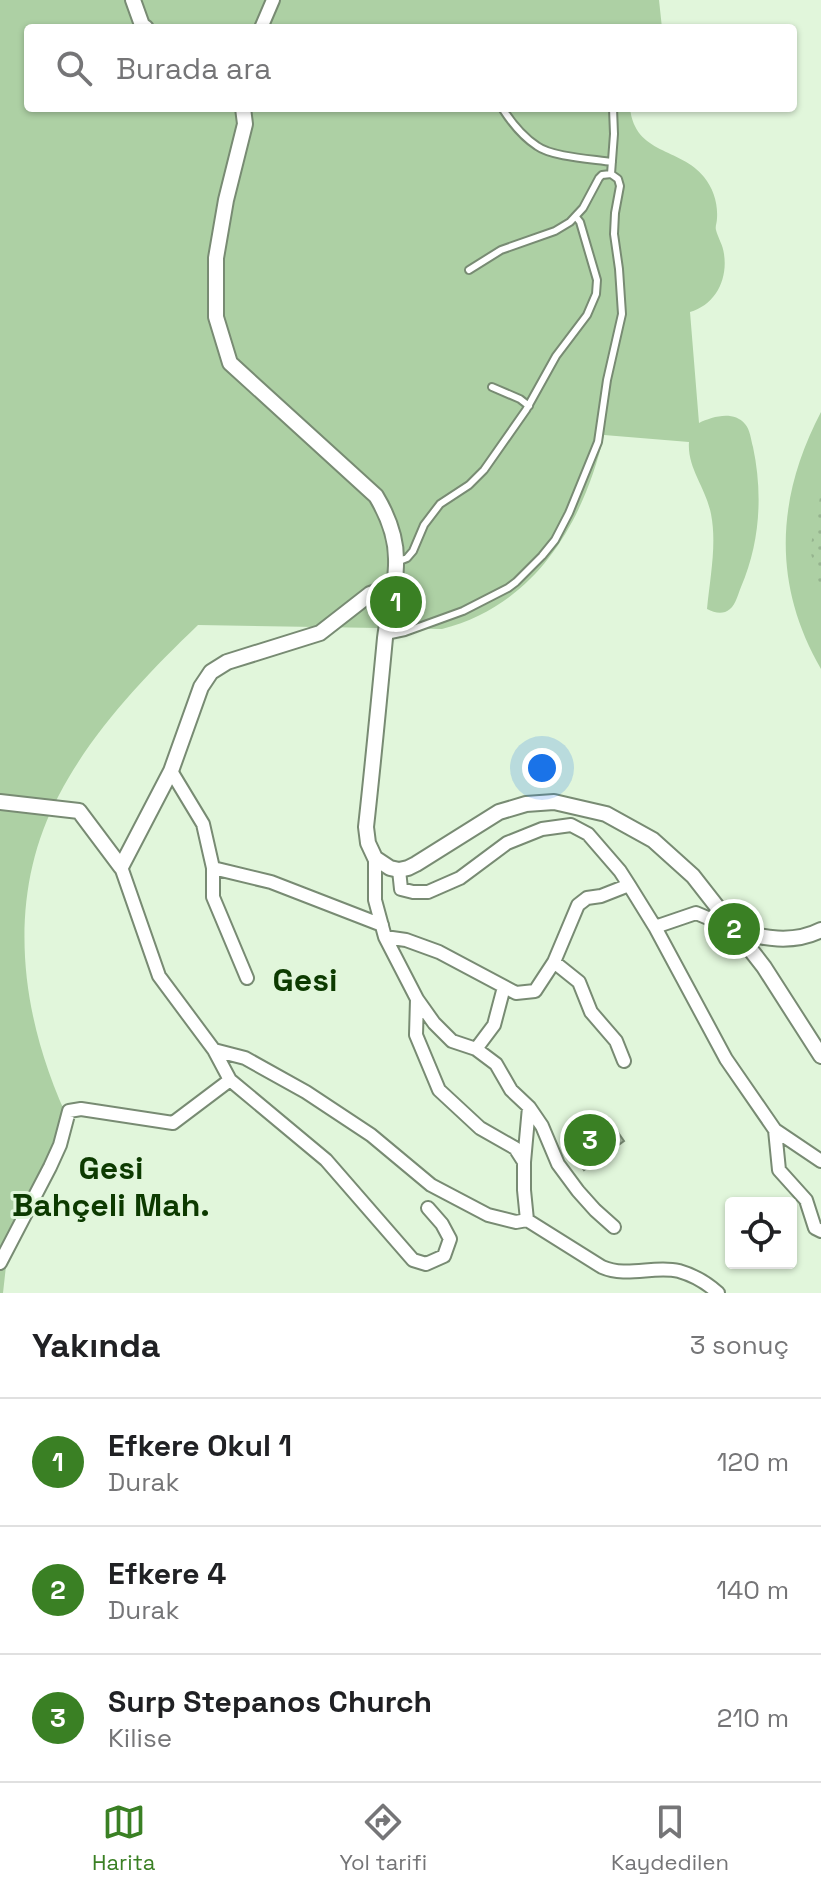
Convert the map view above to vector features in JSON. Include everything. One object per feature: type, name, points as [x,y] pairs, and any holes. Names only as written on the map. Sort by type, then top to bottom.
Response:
[{"type":"street","points":[[133,0],[142,24]]},
{"type":"street","points":[[263,24],[273,0]]},
{"type":"street","points":[[244,112],[245,124],[226,200],[216,258],[216,317],[230,363],[376,496],[394,535],[397,562],[366,827],[368,843],[375,858],[381,864],[399,870],[416,864],[499,812],[526,804],[554,802],[606,814],[653,840],[693,876],[764,967],[821,1056]]},
{"type":"street","points":[[121,867],[171,771],[201,687],[211,672],[227,662],[320,633],[370,594],[394,590]]},
{"type":"street","points":[[171,771],[203,824],[213,868],[213,897],[247,978]]},
{"type":"street","points":[[0,802],[79,811],[121,867],[159,976],[214,1050],[230,1080],[326,1160],[413,1260],[426,1264],[444,1256],[450,1239],[428,1208]]},
{"type":"street","points":[[399,870],[401,889],[428,892],[460,878],[507,843],[542,829],[571,825],[588,834],[629,885],[726,1059],[775,1130],[821,1161]]},
{"type":"street","points":[[375,858],[375,900],[384,931],[417,999],[452,1041],[476,1049],[496,1064],[511,1090],[529,1107],[542,1126],[558,1164],[614,1227]]},
{"type":"street","points":[[213,868],[271,882],[439,952],[516,993],[535,991],[554,962],[578,905],[587,898],[629,885]]},
{"type":"street","points":[[655,927],[696,913],[751,935],[783,939],[821,930]]},
{"type":"street","points":[[554,962],[579,982],[591,1012],[616,1041],[624,1061]]},
{"type":"street","points":[[476,1049],[494,1025],[504,987]]},
{"type":"street","points":[[417,999],[416,1035],[439,1090],[480,1128],[515,1148],[524,1162]]},
{"type":"street","points":[[214,1050],[245,1058],[306,1092],[371,1135],[431,1185],[488,1215],[516,1222],[527,1220],[613,1272],[678,1271],[707,1283],[718,1293]]},
{"type":"street","points":[[0,1263],[60,1145],[69,1111],[81,1109],[173,1123],[230,1080]]},
{"type":"street","points":[[527,1220],[524,1162],[529,1107]]},
{"type":"street","points":[[775,1130],[779,1170],[806,1200],[815,1228],[821,1231]]},
{"type":"lane","points":[[505,112],[536,146],[548,152],[612,162]]},
{"type":"lane","points":[[611,174],[613,112]]},
{"type":"lane","points":[[386,636],[463,611],[508,588],[542,556],[555,540],[569,513],[598,442],[607,380],[622,314],[614,223],[620,186],[618,179],[611,174],[602,175],[576,217],[555,231],[501,250],[469,270]]},
{"type":"lane","points":[[397,562],[413,551],[424,525],[440,504],[469,485],[484,470],[529,406],[556,356],[587,315],[596,294],[596,271],[576,217]]},
{"type":"lane","points":[[492,387],[529,406]]},
{"type":"green space","points":[[0,0],[659,0],[662,24],[24,24],[24,112],[631,112],[640,134],[649,143],[694,167],[707,181],[714,196],[724,273],[713,297],[699,309],[690,312],[699,423],[729,416],[747,426],[756,465],[759,500],[756,536],[737,599],[725,612],[707,609],[713,525],[709,505],[691,461],[689,442],[604,435],[583,499],[550,556],[529,581],[504,601],[475,617],[442,629],[198,625],[159,664],[104,726],[73,771],[41,835],[30,876],[25,918],[25,961],[30,1003],[40,1045],[71,1125],[11,1250],[3,1293],[0,1293]]},
{"type":"green space","points":[[821,412],[821,669],[794,605],[786,541],[788,509],[795,476]]},
{"type":"green space","points":[[821,492],[821,591],[810,550]]},
{"type":"building","points":[[608,1118],[624,1141],[584,1170],[568,1147]]},
{"type":"place","name":"Efkere Okul 1","points":[[396,602]]},
{"type":"place","name":"Efkere 4","points":[[734,929]]},
{"type":"place","name":"Surp Stepanos Church","points":[[590,1140]]},
{"type":"district","name":"Gesi","points":[[305,980]]},
{"type":"district","name":"Gesi Bahçeli Mah.","points":[[111,1186]]}]
